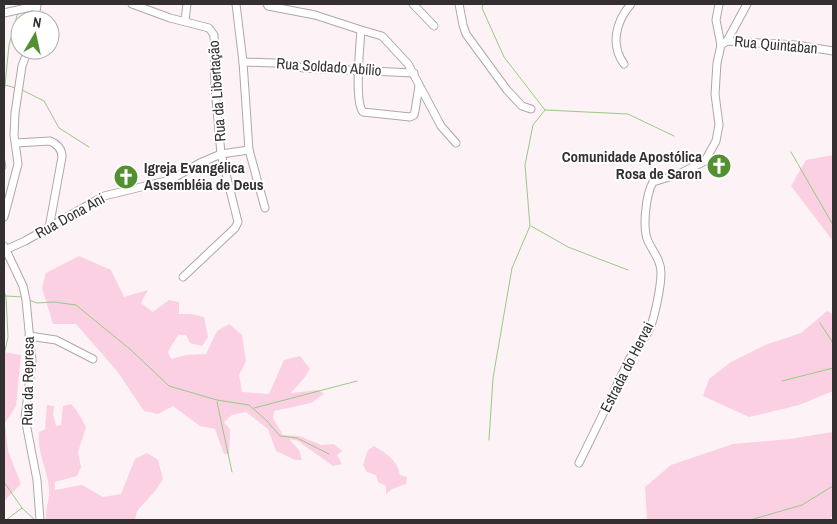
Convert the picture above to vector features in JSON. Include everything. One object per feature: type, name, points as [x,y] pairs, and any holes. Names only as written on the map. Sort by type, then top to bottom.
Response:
[{"type":"street","name":"Rua da Libertação","points":[[132,4],[170,18],[184,20],[209,28],[214,35],[215,87],[221,154],[238,222],[235,228],[183,277]]},
{"type":"street","points":[[184,20],[187,4]]},
{"type":"street","points":[[236,4],[243,62],[249,150],[265,208]]},
{"type":"street","points":[[267,4],[268,6],[315,15],[382,36],[414,73],[441,126],[456,143]]},
{"type":"street","points":[[413,4],[434,26]]},
{"type":"street","points":[[459,4],[466,34],[507,90],[522,106],[531,109]]},
{"type":"street","points":[[624,64],[618,56],[616,36],[620,20],[631,4]]},
{"type":"street","points":[[720,4],[716,20],[724,43]]},
{"type":"street","points":[[724,43],[747,4]]},
{"type":"street","points":[[4,14],[36,5]]},
{"type":"street","points":[[361,30],[358,70],[359,98],[363,112],[410,117],[414,115],[419,86]]},
{"type":"street","name":"Rua Quintaban","points":[[724,43],[796,45],[833,51]]},
{"type":"street","name":"Estrada do Hervai","points":[[579,463],[631,356],[649,329],[661,273],[658,258],[647,240],[645,228],[649,192],[653,182],[679,174],[705,161],[713,150],[719,125],[715,94],[717,63],[724,43]]},
{"type":"street","points":[[4,217],[18,164],[15,113],[24,60]]},
{"type":"street","name":"Rua Soldado Abílio","points":[[243,62],[274,63],[304,68],[414,73]]},
{"type":"street","points":[[16,143],[50,141],[62,150],[49,228]]},
{"type":"street","name":"Rua Dona Ani","points":[[4,248],[25,241],[104,196],[170,180],[200,163],[221,154],[249,150]]},
{"type":"street","name":"Rua da Represa","points":[[4,248],[23,286],[30,336],[32,361],[25,418],[37,480],[40,520]]},
{"type":"street","points":[[30,336],[56,340],[93,358]]},
{"type":"shaded area","points":[[833,155],[833,241],[791,186],[806,160]]},
{"type":"shaded area","points":[[79,256],[111,270],[124,297],[148,290],[141,303],[153,312],[169,300],[179,302],[179,314],[204,317],[208,337],[202,346],[190,343],[186,335],[178,335],[168,352],[171,359],[186,355],[206,354],[217,331],[229,324],[242,335],[246,361],[239,375],[242,392],[269,394],[284,360],[300,356],[310,369],[291,393],[318,390],[324,394],[311,403],[274,411],[273,418],[283,435],[299,436],[321,445],[334,444],[342,451],[337,455],[342,464],[333,466],[298,441],[289,439],[299,450],[302,460],[295,460],[276,451],[268,429],[246,412],[232,415],[224,422],[230,430],[229,454],[224,454],[215,429],[200,426],[173,406],[158,414],[144,411],[117,371],[76,324],[53,324],[42,288],[46,273]]},
{"type":"shaded area","points":[[827,311],[833,314],[833,391],[799,405],[749,417],[703,396],[709,379],[731,362],[765,345],[801,333]]},
{"type":"shaded area","points":[[4,352],[21,355],[16,406],[5,423],[8,451],[21,484],[4,501]]},
{"type":"shaded area","points":[[71,404],[86,427],[78,452],[81,467],[77,476],[55,482],[55,490],[82,485],[103,497],[121,494],[135,459],[147,453],[158,460],[163,479],[137,511],[135,520],[46,520],[49,488],[39,447],[39,432],[45,429],[47,405],[54,406],[53,414],[56,426],[61,425],[63,406]]},
{"type":"shaded area","points":[[833,432],[833,513],[830,520],[647,520],[645,487],[671,465],[733,444],[790,439]]},
{"type":"shaded area","points":[[374,446],[394,461],[400,475],[407,477],[406,484],[392,489],[386,494],[386,486],[378,482],[376,475],[367,472],[363,465],[368,450]]},
{"type":"waterway","points":[[483,4],[482,8],[504,57],[545,110],[533,125],[525,165],[530,226],[512,268],[493,378],[489,440]]},
{"type":"waterway","points":[[4,95],[10,41]]},
{"type":"waterway","points":[[5,85],[16,88]]},
{"type":"waterway","points":[[22,90],[44,101],[59,128],[89,147]]},
{"type":"waterway","points":[[545,110],[628,114],[674,136]]},
{"type":"waterway","points":[[791,152],[833,225]]},
{"type":"waterway","points":[[4,156],[6,167],[4,171]]},
{"type":"waterway","points":[[531,226],[568,247],[628,270]]},
{"type":"waterway","points":[[4,292],[6,296],[8,337],[4,355]]},
{"type":"waterway","points":[[6,296],[23,297]]},
{"type":"waterway","points":[[29,300],[37,303],[54,302],[76,305],[131,350],[169,386],[217,400],[249,405],[280,436],[297,438],[329,454]]},
{"type":"waterway","points":[[820,323],[833,343]]},
{"type":"waterway","points":[[782,381],[833,368]]},
{"type":"waterway","points":[[254,408],[357,381]]},
{"type":"waterway","points":[[217,402],[232,472]]},
{"type":"waterway","points":[[4,482],[22,508],[35,520]]},
{"type":"waterway","points":[[750,520],[802,505],[833,486]]},
{"type":"waterway","points":[[6,520],[22,508]]},
{"type":"place","name":"Comunidade Apostólica Rosa de Saron","points":[[719,166]]},
{"type":"place","name":"Igreja Evangélica Assembléia de Deus","points":[[126,177]]}]
